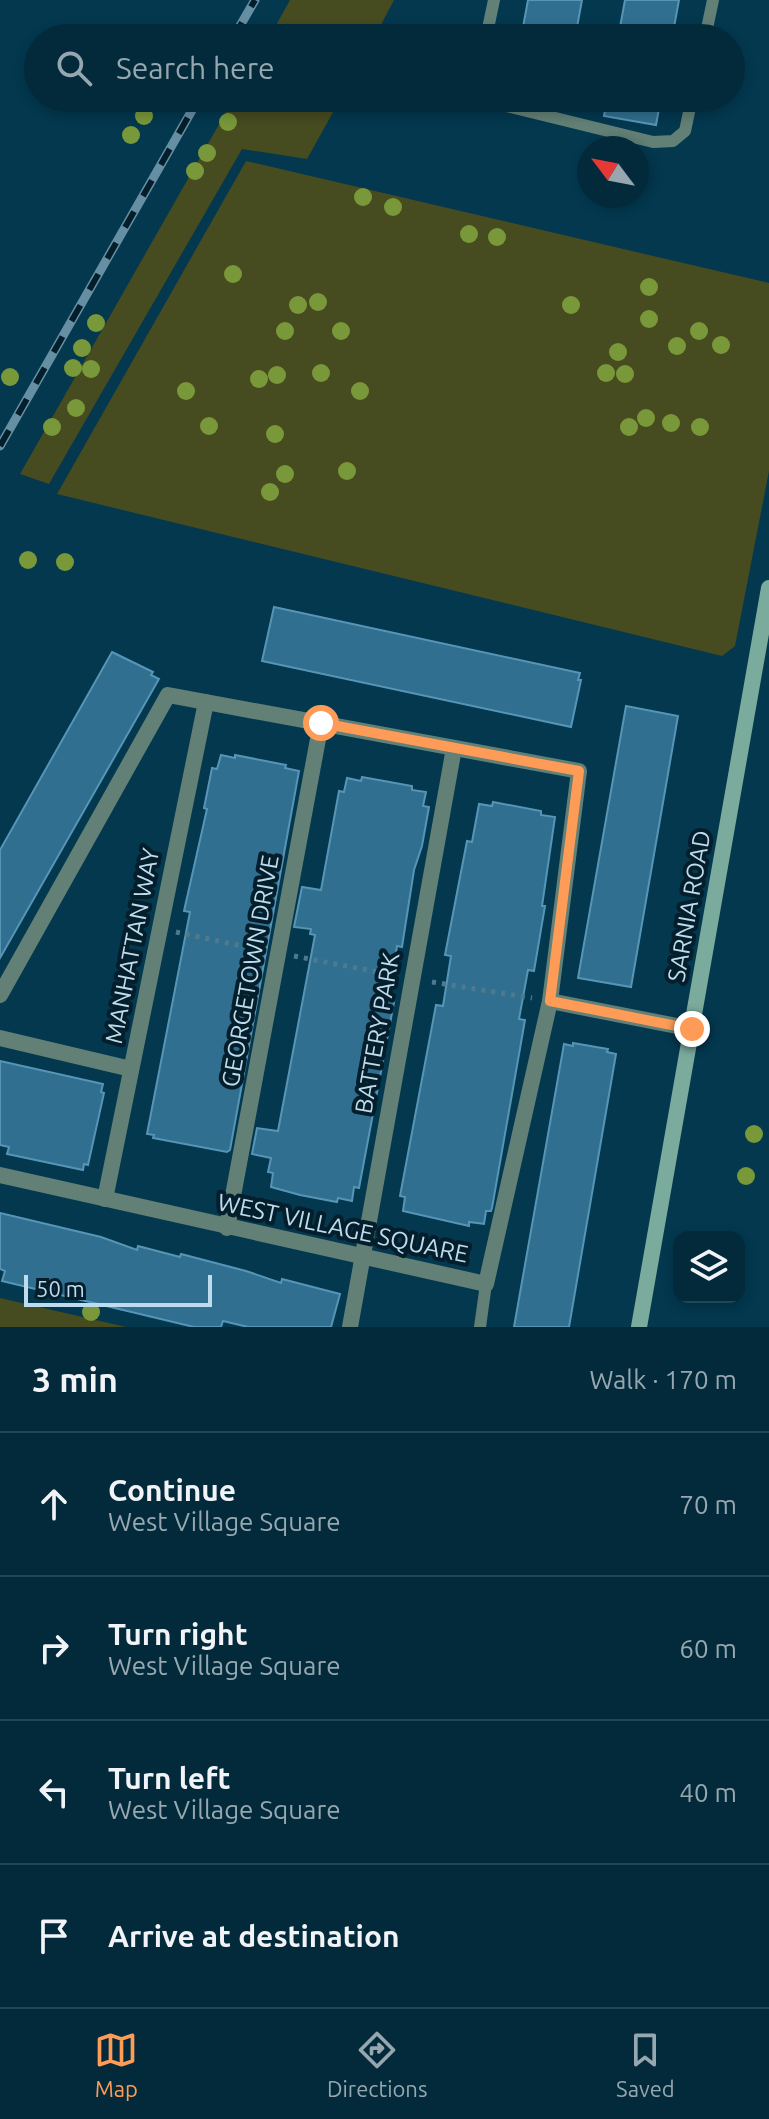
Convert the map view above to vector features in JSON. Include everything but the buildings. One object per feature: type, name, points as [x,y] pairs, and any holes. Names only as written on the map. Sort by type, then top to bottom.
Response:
[{"type":"main road","name":"SARNIA ROAD","points":[[639,1327],[769,588]]},
{"type":"street","name":"WEST VILLAGE SQUARE","points":[[0,995],[168,695],[579,771],[550,1001],[486,1284],[0,1175]]},
{"type":"street","name":"MANHATTAN WAY","points":[[105,1199],[206,702]]},
{"type":"street","name":"GEORGETOWN DRIVE","points":[[227,1228],[321,723]]},
{"type":"street","name":"BATTERY PARK","points":[[350,1327],[454,748]]},
{"type":"street","points":[[550,1001],[692,1029]]},
{"type":"street","points":[[0,1038],[131,1069]]},
{"type":"lane","points":[[489,24],[494,0]]},
{"type":"lane","points":[[708,24],[713,0]]},
{"type":"lane","points":[[531,112],[653,142],[673,141],[685,131],[689,112]]},
{"type":"lane","points":[[480,1327],[486,1284]]},
{"type":"path","points":[[160,929],[411,978],[550,1001]]},
{"type":"green space","points":[[290,0],[394,0],[381,24],[277,24]]},
{"type":"green space","points":[[226,112],[333,112],[307,159],[242,149],[49,484],[20,474]]},
{"type":"green space","points":[[246,161],[769,283],[769,471],[735,646],[722,656],[57,494]]},
{"type":"green space","points":[[0,1298],[126,1327],[0,1327]]},
{"type":"railway","points":[[241,24],[255,0]]},
{"type":"railway","points":[[0,446],[191,112]]},
{"type":"route","points":[[321,723],[579,771],[550,1001],[692,1029]]}]
